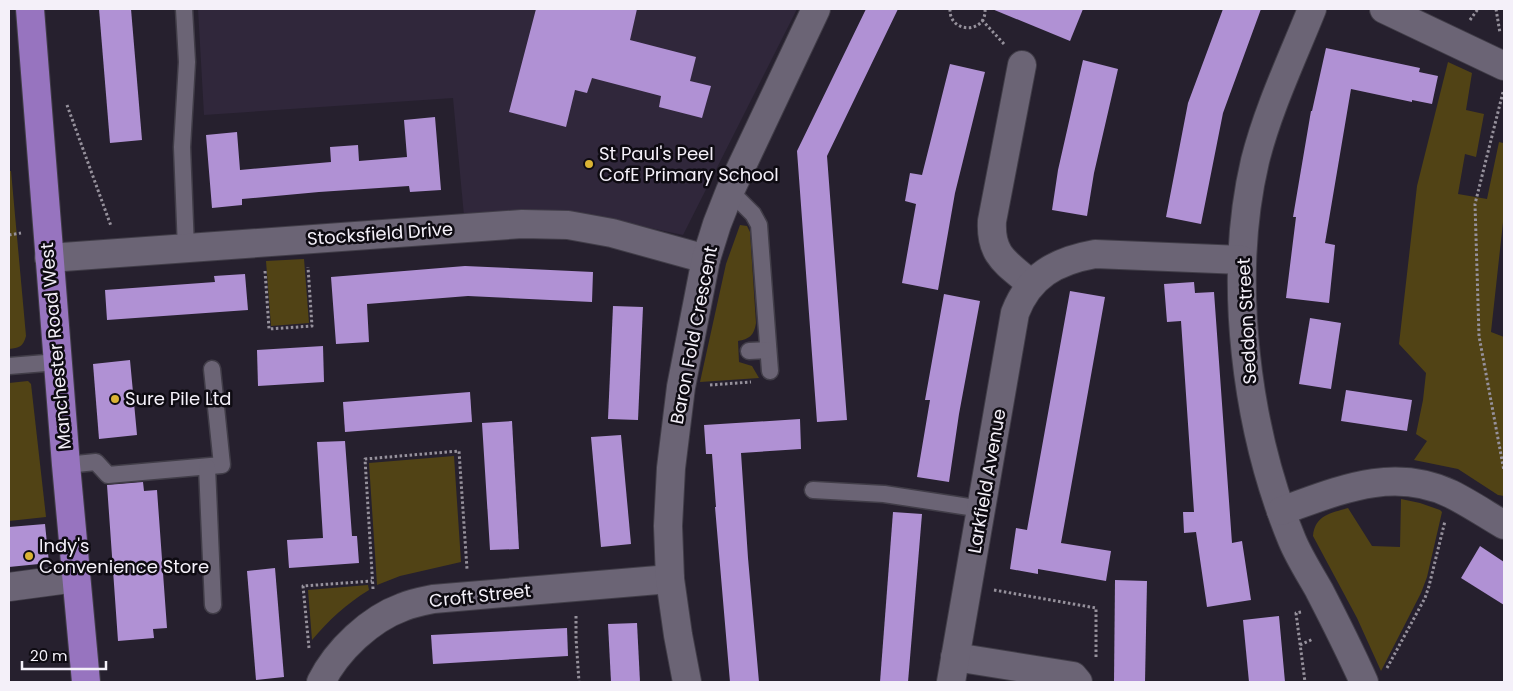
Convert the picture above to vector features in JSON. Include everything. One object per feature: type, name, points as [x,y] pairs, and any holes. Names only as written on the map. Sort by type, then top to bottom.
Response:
[{"type":"main road","name":"Manchester Road West","points":[[30,9],[66,465],[86,682]]},
{"type":"street","name":"Baron Fold Crescent","points":[[687,682],[670,579],[668,526],[671,468],[681,388],[706,259],[717,224],[730,191],[816,9]]},
{"type":"street","name":"Seddon Street","points":[[1312,9],[1268,119],[1255,161],[1247,208],[1242,260],[1245,340],[1251,391],[1269,473],[1281,511],[1293,542],[1327,606],[1374,678]]},
{"type":"street","points":[[1384,9],[1504,66]]},
{"type":"street","points":[[1022,65],[992,221],[992,233],[994,246],[1000,257],[1031,284]]},
{"type":"street","name":"Stocksfield Drive","points":[[49,258],[522,224],[568,225],[612,234],[706,259]]},
{"type":"street","name":"Larkfield Avenue","points":[[953,670],[1015,313],[1021,298],[1031,284],[1056,266],[1075,258],[1095,254],[1242,260]]},
{"type":"street","points":[[1281,511],[1350,487],[1382,481],[1406,481],[1431,486],[1451,494],[1504,525]]},
{"type":"street","points":[[9,587],[76,578]]},
{"type":"street","name":"Croft Street","points":[[325,676],[356,637],[379,620],[403,607],[433,599],[670,579]]},
{"type":"street","points":[[953,670],[1073,676],[1077,681]]},
{"type":"lane","points":[[184,9],[187,62],[182,148],[186,249]]},
{"type":"lane","points":[[730,191],[753,214],[759,225],[770,371]]},
{"type":"lane","points":[[749,351],[768,350]]},
{"type":"lane","points":[[9,366],[58,362]]},
{"type":"lane","points":[[66,465],[96,462],[108,475],[222,466],[212,369]]},
{"type":"lane","points":[[208,467],[213,605]]},
{"type":"lane","points":[[813,490],[884,494],[982,509]]},
{"type":"path","points":[[950,9],[951,18],[954,23],[964,28],[970,28],[980,23],[984,18],[985,9]]},
{"type":"path","points":[[1504,89],[1475,204],[1479,336],[1504,471]]},
{"type":"path","points":[[37,99],[64,97],[121,253]]},
{"type":"path","points":[[263,243],[269,329],[312,326],[306,240]]},
{"type":"path","points":[[681,388],[761,381],[770,371]]},
{"type":"path","points":[[379,620],[372,581],[365,459],[459,451],[468,596]]},
{"type":"path","points":[[1374,678],[1427,592],[1451,494]]},
{"type":"path","points":[[325,676],[308,647],[303,586],[372,581]]},
{"type":"path","points":[[968,586],[1096,608],[1096,667],[1077,681]]},
{"type":"path","points":[[576,587],[576,638],[579,682]]},
{"type":"path","points":[[1304,682],[1296,613],[1327,606]]},
{"type":"shaded area","name":"St Paul's Peel CofE Primary School","points":[[198,9],[797,9],[683,235],[580,213],[464,216],[453,98],[204,115]]},
{"type":"shaded area","points":[[1448,62],[1472,73],[1466,110],[1484,114],[1476,157],[1465,154],[1458,194],[1487,199],[1499,142],[1503,143],[1504,137],[1504,213],[1491,332],[1504,337],[1504,496],[1498,495],[1458,469],[1414,460],[1427,441],[1416,434],[1426,373],[1399,344],[1417,186]]},
{"type":"shaded area","points":[[9,171],[11,171],[26,336],[20,346],[9,349]]},
{"type":"shaded area","points":[[740,225],[747,226],[750,232],[756,323],[754,331],[750,336],[738,341],[739,362],[752,366],[759,378],[700,382],[726,264]]},
{"type":"shaded area","points":[[304,259],[309,323],[271,326],[266,261]]},
{"type":"shaded area","points":[[28,381],[31,384],[46,517],[9,521],[9,383]]},
{"type":"shaded area","points":[[454,456],[461,562],[400,576],[377,585],[369,463]]},
{"type":"shaded area","points":[[1401,499],[1420,503],[1442,512],[1427,577],[1421,593],[1381,671],[1357,618],[1313,536],[1314,529],[1320,519],[1348,508],[1372,546],[1400,547]]},
{"type":"shaded area","points":[[368,585],[369,590],[338,613],[312,640],[308,590]]},
{"type":"building","points":[[99,9],[131,9],[142,140],[110,143]]},
{"type":"building","points":[[536,9],[637,9],[630,40],[696,57],[690,81],[711,86],[702,118],[659,107],[661,96],[592,78],[587,93],[575,90],[566,127],[509,112]]},
{"type":"building","points":[[866,9],[898,9],[827,156],[847,420],[817,422],[797,151]]},
{"type":"building","points":[[992,9],[1083,9],[1070,41]]},
{"type":"building","points":[[1223,9],[1261,9],[1223,113],[1201,224],[1166,217],[1188,103]]},
{"type":"building","points":[[1326,48],[1420,68],[1419,72],[1438,76],[1432,104],[1412,100],[1412,102],[1351,89],[1325,243],[1335,245],[1329,303],[1286,298],[1296,217],[1293,217],[1311,111]]},
{"type":"building","points":[[1083,60],[1118,69],[1094,173],[1087,216],[1052,210],[1058,170]]},
{"type":"building","points":[[950,64],[985,72],[955,193],[938,290],[902,283],[916,204],[905,201],[910,173],[922,175]]},
{"type":"building","points":[[435,117],[441,190],[410,192],[409,186],[319,192],[242,199],[242,205],[212,208],[206,135],[237,132],[240,170],[331,162],[330,147],[358,145],[359,161],[407,157],[404,120]]},
{"type":"building","points":[[465,266],[593,272],[592,302],[468,296],[367,304],[369,342],[336,344],[331,277]]},
{"type":"building","points":[[245,274],[248,310],[107,320],[105,290],[215,282],[214,276]]},
{"type":"building","points":[[1194,282],[1195,293],[1214,292],[1232,543],[1242,541],[1251,600],[1207,607],[1196,532],[1184,533],[1183,512],[1194,512],[1181,321],[1167,322],[1164,284]]},
{"type":"building","points":[[1070,291],[1105,297],[1061,543],[1111,551],[1106,581],[1038,569],[1038,574],[1010,569],[1016,528],[1027,530]]},
{"type":"building","points":[[944,294],[980,301],[959,414],[949,482],[917,477],[930,400],[925,400]]},
{"type":"building","points":[[613,306],[643,307],[638,420],[608,419]]},
{"type":"building","points":[[1310,318],[1341,323],[1331,389],[1299,384]]},
{"type":"building","points":[[323,346],[324,382],[258,386],[257,350]]},
{"type":"building","name":"Sure Pile Ltd","points":[[130,360],[137,435],[99,439],[93,364]]},
{"type":"building","points":[[1346,390],[1412,400],[1407,431],[1341,421]]},
{"type":"building","points":[[470,392],[472,422],[345,432],[343,402]]},
{"type":"building","points":[[800,419],[801,449],[741,453],[759,682],[730,682],[712,454],[706,454],[704,425]]},
{"type":"building","points":[[512,421],[519,549],[490,550],[482,423]]},
{"type":"building","points":[[621,435],[631,544],[601,547],[591,437]]},
{"type":"building","points":[[345,441],[352,536],[357,536],[359,563],[289,568],[287,540],[323,538],[317,442]]},
{"type":"building","points":[[143,482],[144,491],[157,490],[167,628],[153,629],[154,638],[118,641],[107,485]]},
{"type":"building","points":[[893,512],[922,514],[908,682],[880,682]]},
{"type":"building","points":[[45,524],[49,563],[9,567],[9,527]]},
{"type":"building","points":[[1480,546],[1504,562],[1504,605],[1461,578]]},
{"type":"building","points":[[275,568],[284,677],[256,680],[247,571]]},
{"type":"building","points":[[1115,580],[1147,581],[1145,682],[1114,682]]},
{"type":"building","points":[[1279,616],[1285,682],[1249,682],[1243,620]]},
{"type":"building","points":[[637,623],[640,682],[611,682],[608,624]]},
{"type":"building","points":[[567,628],[568,656],[433,664],[431,635]]},
{"type":"place","name":"St Paul's Peel CofE Primary School","points":[[589,164]]},
{"type":"place","name":"Sure Pile Ltd","points":[[115,399]]},
{"type":"place","name":"Indy's Convenience Store","points":[[29,556]]}]
